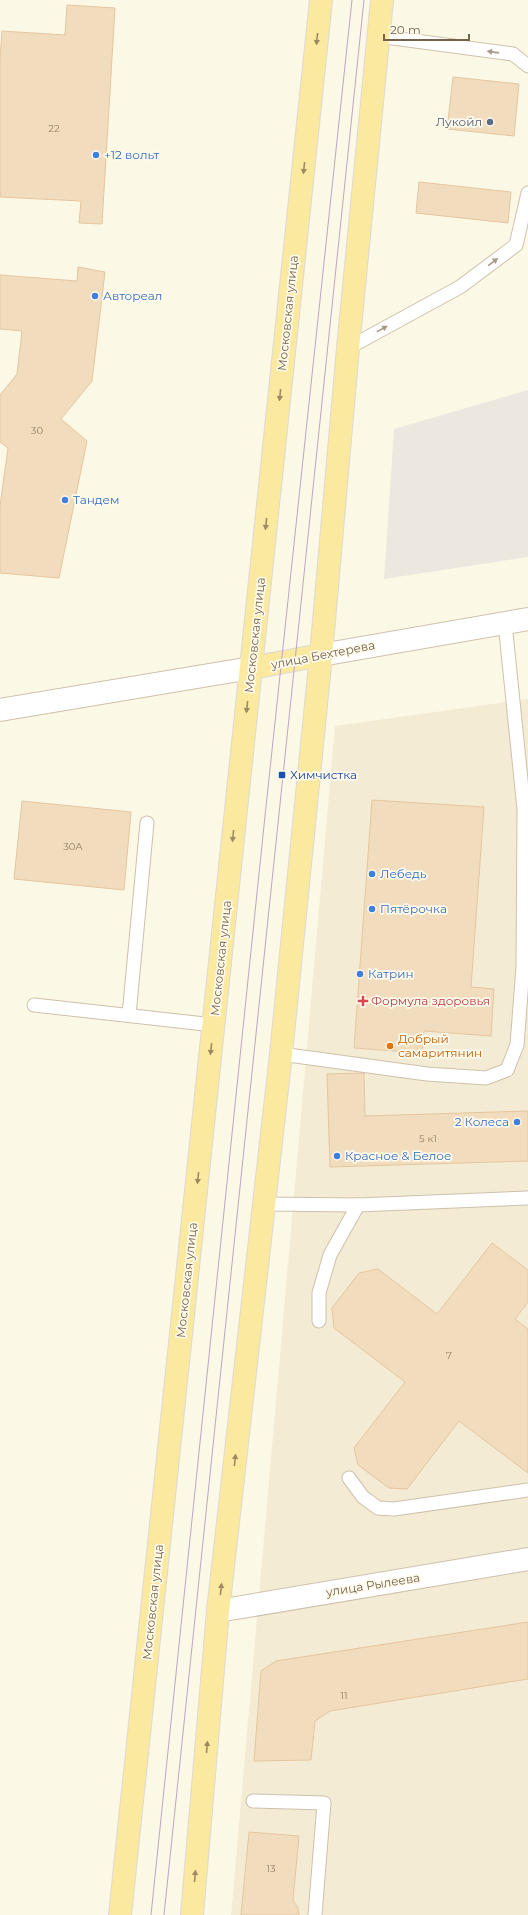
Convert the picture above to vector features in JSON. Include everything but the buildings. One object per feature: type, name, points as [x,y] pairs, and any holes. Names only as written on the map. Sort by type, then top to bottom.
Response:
[{"type":"main road","name":"Московская улица","points":[[120,1915],[321,0]]},
{"type":"main road","points":[[192,1915],[218,1611],[281,1054],[321,655],[348,348],[382,0]]},
{"type":"main road","name":"улица Бехтерева","points":[[251,668],[321,655]]},
{"type":"street","name":"улица Бехтерева","points":[[321,655],[528,619]]},
{"type":"street","name":"улица Бехтерева","points":[[0,710],[251,668]]},
{"type":"street","name":"улица Рылеева","points":[[218,1611],[528,1559]]},
{"type":"lane","points":[[378,36],[513,54],[528,66]]},
{"type":"lane","points":[[348,348],[460,287],[516,245],[528,193]]},
{"type":"lane","points":[[281,1054],[427,1074],[486,1078],[507,1070],[517,1045],[523,967],[524,809],[505,623]]},
{"type":"lane","points":[[130,1015],[147,823]]},
{"type":"lane","points":[[34,1005],[214,1025]]},
{"type":"lane","points":[[264,1204],[358,1205],[528,1198]]},
{"type":"lane","points":[[319,1321],[319,1293],[330,1255],[358,1205]]},
{"type":"lane","points":[[349,1478],[363,1497],[378,1508],[394,1509],[528,1490]]},
{"type":"lane","points":[[253,1801],[324,1803],[315,1915]]},
{"type":"shaded area","points":[[528,390],[528,557],[384,579],[394,429]]},
{"type":"shaded area","points":[[528,699],[528,1915],[231,1915],[335,726]]},
{"type":"tram line","points":[[151,1915],[265,816],[352,0]]},
{"type":"tram line","points":[[164,1915],[364,0]]},
{"type":"place","name":"Лукойл","points":[[490,122]]},
{"type":"place","name":"+12 вольт","points":[[96,155]]},
{"type":"place","name":"Автореал","points":[[95,296]]},
{"type":"place","name":"Тандем","points":[[65,500]]},
{"type":"place","name":"Химчистка","points":[[282,775]]},
{"type":"place","name":"Лебедь","points":[[372,874]]},
{"type":"place","name":"Пятёрочка","points":[[372,909]]},
{"type":"place","name":"Катрин","points":[[360,974]]},
{"type":"place","name":"Формула здоровья","points":[[363,1001]]},
{"type":"place","name":"Добрый самаритянин","points":[[390,1046]]},
{"type":"place","name":"2 Колеса","points":[[517,1122]]},
{"type":"place","name":"Красное & Белое","points":[[337,1156]]}]
